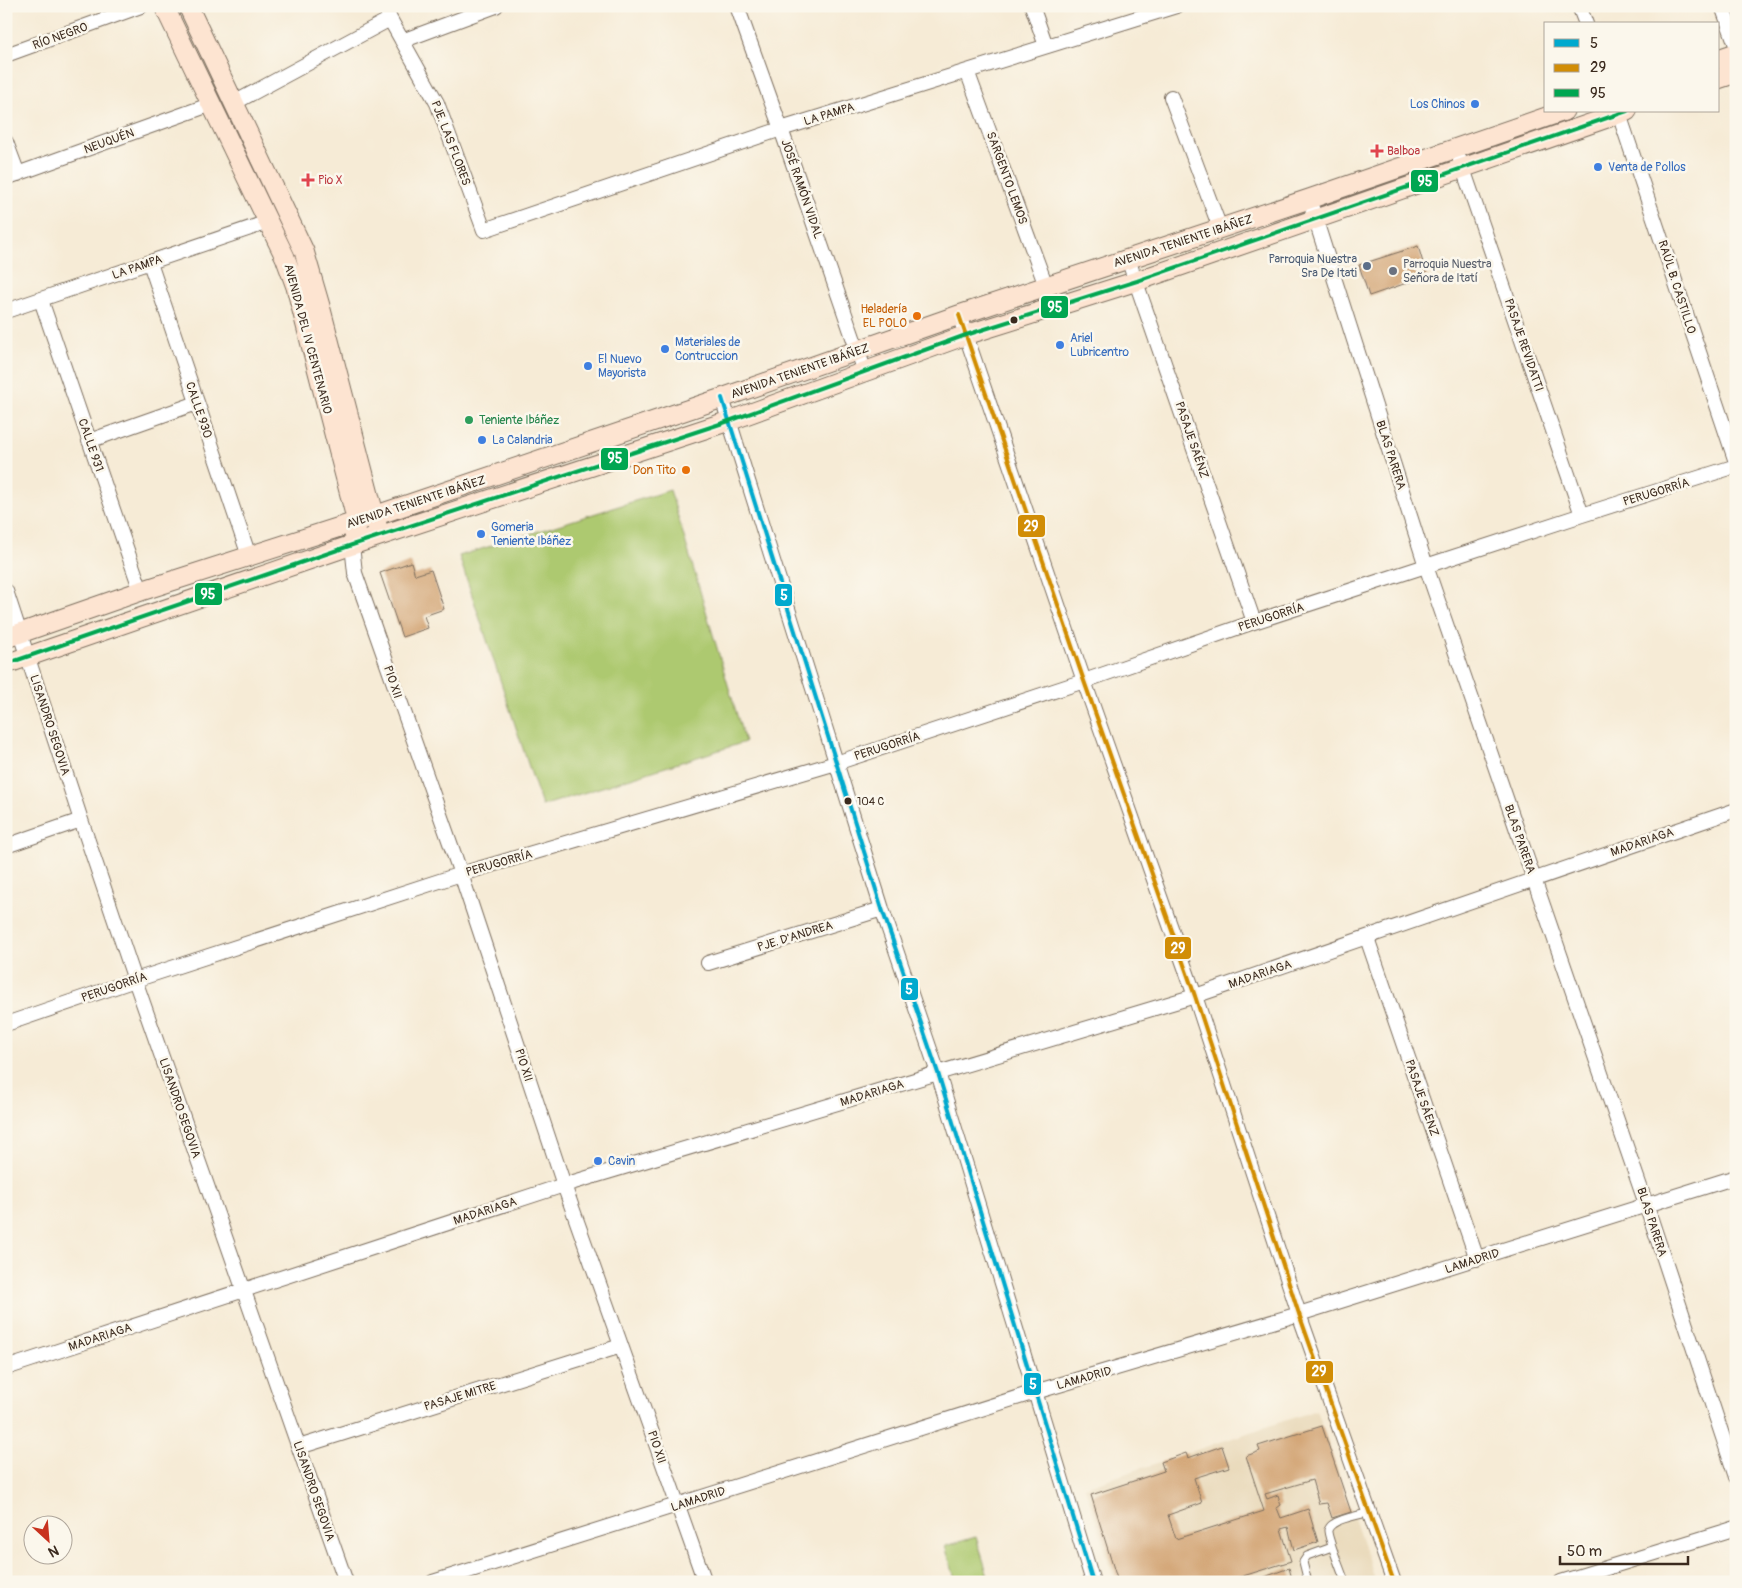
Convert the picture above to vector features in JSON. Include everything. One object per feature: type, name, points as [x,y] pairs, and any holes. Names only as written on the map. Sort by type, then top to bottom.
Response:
[{"type":"main road","name":"AVENIDA DEL IV CENTENARIO","points":[[164,6],[286,257],[365,519],[380,537]]},
{"type":"main road","name":"AVENIDA DEL IV CENTENARIO","points":[[188,6],[304,251],[320,306],[365,519],[352,546]]},
{"type":"main road","points":[[1720,58],[1736,53]]},
{"type":"main road","points":[[1720,78],[1736,73]]},
{"type":"main road","name":"AVENIDA TENIENTE IBÁÑEZ","points":[[13,635],[141,591],[365,519],[722,398],[958,315],[1309,199],[1561,112]]},
{"type":"main road","name":"AVENIDA TENIENTE IBÁÑEZ","points":[[6,664],[352,546],[729,421],[966,335],[1137,281],[1622,112]]},
{"type":"street","name":"RÍO NEGRO","points":[[6,55],[141,6]]},
{"type":"street","points":[[402,41],[496,6]]},
{"type":"street","name":"JOSÉ RAMÓN VIDAL","points":[[737,6],[865,372]]},
{"type":"street","points":[[1032,6],[1046,46]]},
{"type":"street","name":"LA PAMPA","points":[[484,230],[781,129],[1176,6]]},
{"type":"street","points":[[1579,6],[1585,22]]},
{"type":"street","points":[[1722,6],[1736,45]]},
{"type":"street","points":[[234,103],[387,13]]},
{"type":"street","name":"PJE. LAS FLORES","points":[[387,13],[436,103],[484,230]]},
{"type":"street","name":"SARGENTO LEMOS","points":[[967,71],[1046,286]]},
{"type":"street","points":[[1171,97],[1220,228]]},
{"type":"street","name":"NEUQUÉN","points":[[12,176],[212,104]]},
{"type":"street","name":"RAÚL B. CASTILLO","points":[[1622,112],[1736,462]]},
{"type":"street","points":[[6,142],[12,176]]},
{"type":"street","name":"PASAJE REVIDATTI","points":[[1456,147],[1582,515]]},
{"type":"street","name":"BLAS PARERA","points":[[1309,199],[1426,566],[1646,1204],[1736,1477]]},
{"type":"street","name":"LA PAMPA","points":[[6,311],[268,222]]},
{"type":"street","name":"PASAJE SAÉNZ","points":[[1128,259],[1254,622]]},
{"type":"street","name":"CALLE 930","points":[[150,263],[249,556]]},
{"type":"street","name":"CALLE 931","points":[[41,300],[141,591]]},
{"type":"street","points":[[958,315],[1195,996],[1299,1314],[1394,1582]]},
{"type":"street","points":[[722,398],[882,908],[938,1073],[1093,1582]]},
{"type":"street","points":[[89,441],[197,403]]},
{"type":"street","name":"PERUGORRÍA","points":[[6,1024],[461,874],[836,763],[1084,681],[1254,622],[1736,466]]},
{"type":"street","name":"PIO XII","points":[[352,546],[355,573],[461,874],[564,1185],[705,1582]]},
{"type":"street","name":"LISANDRO SEGOVIA","points":[[6,591],[13,635],[28,657],[80,820],[135,980],[346,1582]]},
{"type":"street","name":"MADARIAGA","points":[[6,1368],[564,1185],[1195,996],[1736,810]]},
{"type":"street","points":[[6,846],[80,820]]},
{"type":"street","name":"PJE. D'ANDREA","points":[[708,963],[882,908]]},
{"type":"street","name":"PASAJE SÁENZ","points":[[1367,938],[1477,1259]]},
{"type":"street","name":"LAMADRID","points":[[433,1582],[1035,1392],[1299,1314],[1736,1177]]},
{"type":"street","name":"PASAJE MITRE","points":[[299,1447],[622,1346]]},
{"type":"street","points":[[1561,1582],[1736,1528]]},
{"type":"lane","points":[[1345,1582],[1328,1532],[1331,1525],[1370,1512]]},
{"type":"lane","points":[[1308,1582],[1303,1562],[1307,1556],[1332,1547]]},
{"type":"shaded area","points":[[1317,1410],[1376,1582],[1115,1582],[1085,1487]]},
{"type":"green space","points":[[670,490],[745,742],[542,806],[459,556]]},
{"type":"green space","points":[[976,1537],[990,1582],[956,1582],[945,1546]]},
{"type":"building","name":"Parroquia Nuestra Señora de Itatí","points":[[1418,246],[1427,276],[1369,296],[1359,265]]},
{"type":"building","points":[[411,562],[415,575],[431,570],[444,609],[424,616],[428,628],[402,637],[380,573]]},
{"type":"building","points":[[1322,1426],[1351,1512],[1332,1518],[1327,1503],[1319,1504],[1312,1480],[1265,1494],[1267,1499],[1278,1495],[1281,1505],[1277,1508],[1281,1518],[1308,1509],[1318,1542],[1294,1550],[1288,1527],[1281,1529],[1291,1561],[1224,1582],[1118,1582],[1091,1495],[1164,1471],[1161,1462],[1186,1453],[1188,1458],[1222,1446],[1229,1467],[1194,1478],[1202,1503],[1168,1515],[1176,1539],[1264,1511],[1246,1456],[1260,1451],[1258,1446]]},
{"type":"building","points":[[1289,1568],[1293,1582],[1251,1582]]},
{"type":"transit line","name":"95","points":[[6,664],[352,545],[729,421],[966,335],[1137,281],[1624,112]]},
{"type":"transit line","name":"29","points":[[959,315],[1084,681],[1195,996],[1299,1314],[1394,1582]]},
{"type":"transit line","name":"5","points":[[722,398],[882,909],[938,1073],[1093,1582]]},
{"type":"place","name":"Los Chinos","points":[[1475,104]]},
{"type":"place","name":"Balboa","points":[[1377,151]]},
{"type":"place","name":"Venta de Pollos","points":[[1598,167]]},
{"type":"place","name":"Pio X","points":[[308,180]]},
{"type":"place","name":"Parroquia Nuestra Sra De Itati","points":[[1367,266]]},
{"type":"place","name":"Parroquia Nuestra Señora de Itatí","points":[[1393,271]]},
{"type":"place","name":"Heladería EL POLO","points":[[917,316]]},
{"type":"place","name":"Ariel Lubricentro","points":[[1060,345]]},
{"type":"place","name":"Materiales de Contruccion","points":[[665,349]]},
{"type":"place","name":"El Nuevo Mayorista","points":[[588,366]]},
{"type":"place","name":"Teniente Ibáñez","points":[[469,420]]},
{"type":"place","name":"La Calandria","points":[[482,440]]},
{"type":"place","name":"Don Tito","points":[[686,470]]},
{"type":"place","name":"Gomeria Teniente Ibáñez","points":[[481,534]]},
{"type":"place","name":"104 C","points":[[848,801]]},
{"type":"place","name":"Cavin","points":[[598,1161]]}]
